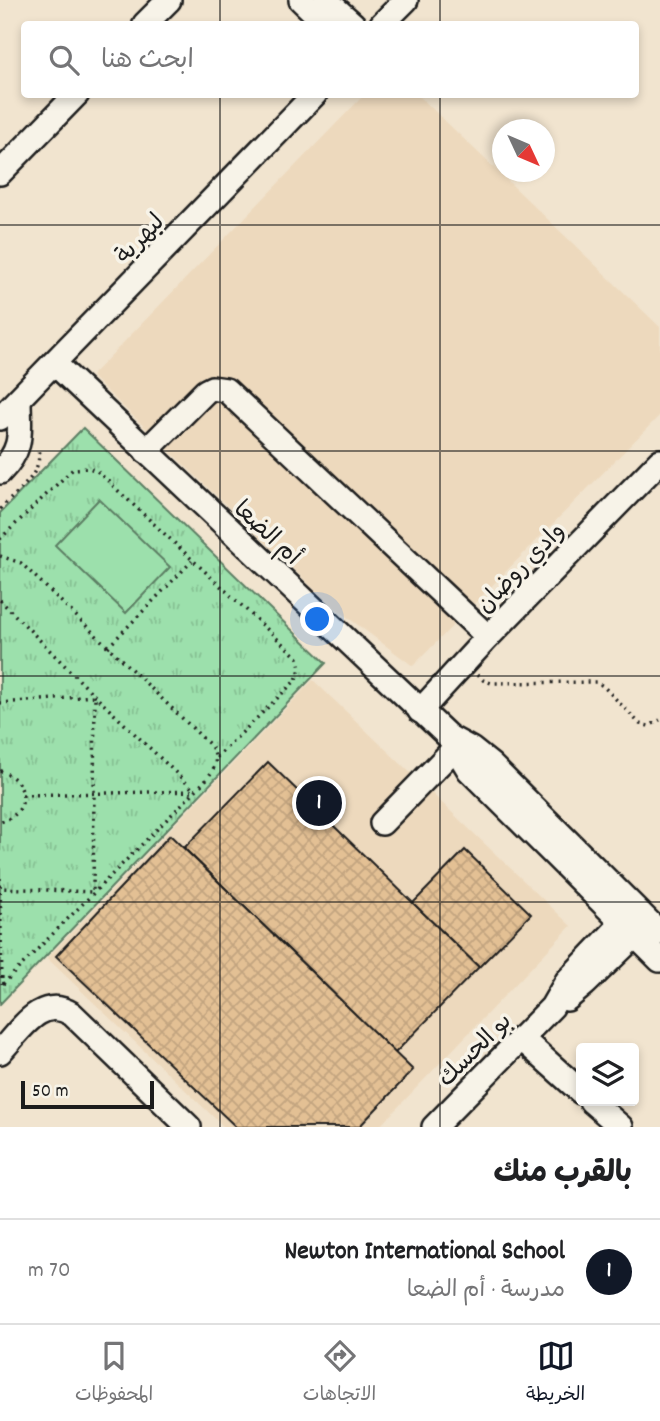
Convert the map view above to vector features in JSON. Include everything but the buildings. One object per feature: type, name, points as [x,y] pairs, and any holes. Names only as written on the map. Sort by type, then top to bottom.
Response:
[{"type":"street","points":[[148,21],[169,0]]},
{"type":"street","points":[[301,0],[323,21]]},
{"type":"street","points":[[326,0],[350,21]]},
{"type":"street","points":[[385,21],[406,0]]},
{"type":"street","points":[[4,162],[73,98]]},
{"type":"street","name":"لبهرية","points":[[0,418],[311,98]]},
{"type":"street","name":"أم الضعا","points":[[54,363],[452,743],[471,749],[491,765],[640,925],[660,960]]},
{"type":"street","points":[[146,451],[206,391],[212,388],[226,390],[488,637]]},
{"type":"street","points":[[0,472],[10,462],[19,445],[19,399]]},
{"type":"street","name":"وادي روضان","points":[[420,710],[660,461]]},
{"type":"street","points":[[382,823],[452,743]]},
{"type":"street","name":"بو الحسك","points":[[434,1127],[552,1007],[578,991],[640,925]]},
{"type":"street","points":[[0,1052],[42,1010],[60,1007],[72,1014],[189,1127]]},
{"type":"street","points":[[522,1038],[576,1087]]},
{"type":"street","points":[[598,1106],[621,1127]]},
{"type":"path","points":[[0,540],[73,469],[89,468],[97,471],[298,658],[300,664],[296,680],[216,758],[213,772],[1,985]]},
{"type":"path","points":[[0,556],[21,563],[210,745],[216,758]]},
{"type":"path","points":[[108,647],[193,560]]},
{"type":"path","points":[[0,600],[95,696],[195,791]]},
{"type":"path","points":[[464,663],[483,680],[491,682],[596,682],[640,724],[649,726],[660,720]]},
{"type":"path","points":[[0,703],[95,696]]},
{"type":"path","points":[[93,892],[95,696]]},
{"type":"path","points":[[0,771],[12,774],[21,785],[22,795],[19,810],[10,819],[0,821]]},
{"type":"path","points":[[22,795],[195,791]]},
{"type":"path","points":[[0,878],[1,985]]},
{"type":"path","points":[[1,888],[93,892]]},
{"type":"shaded area","points":[[361,98],[421,98],[492,166],[492,182],[509,182],[660,327],[660,415],[413,666],[331,605],[91,376]]},
{"type":"shaded area","points":[[313,680],[571,926],[379,1127],[224,1127],[47,958]]},
{"type":"green space","points":[[83,428],[326,663],[0,1004],[0,513]]},
{"type":"green space","points":[[99,499],[170,567],[126,613],[55,545]]},
{"type":"place","name":"Newton International School","points":[[319,803]]}]
